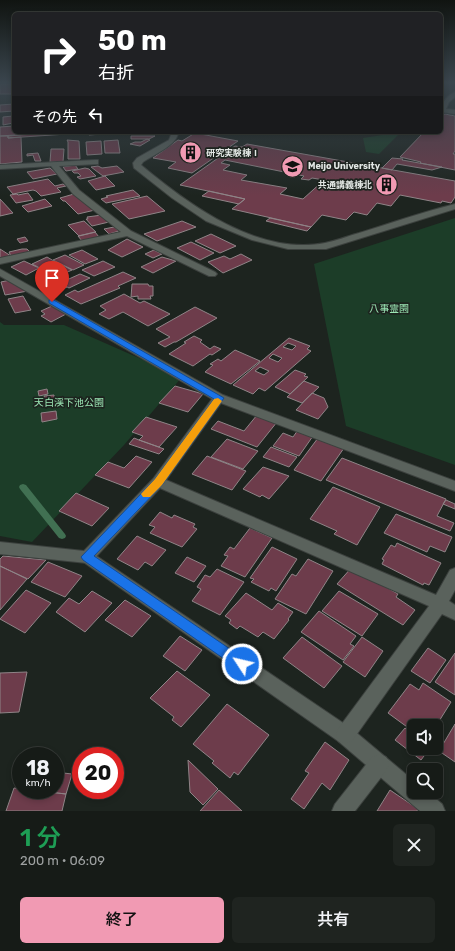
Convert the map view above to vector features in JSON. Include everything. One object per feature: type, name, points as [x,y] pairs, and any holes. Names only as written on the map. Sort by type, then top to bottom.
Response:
[{"type":"street","points":[[175,134],[172,141],[140,160],[137,163],[137,166],[188,207],[219,224],[258,240],[275,245],[308,248],[326,246],[455,206]]},
{"type":"street","points":[[0,167],[95,162]]},
{"type":"street","points":[[53,164],[76,192],[128,233],[212,274]]},
{"type":"street","points":[[0,261],[128,233]]},
{"type":"street","points":[[0,272],[219,398],[455,486]]},
{"type":"street","points":[[87,557],[158,482],[219,398]]},
{"type":"street","points":[[158,482],[440,604],[455,613]]},
{"type":"street","points":[[0,548],[87,557],[345,735],[435,811]]},
{"type":"street","points":[[345,735],[440,604],[455,574]]},
{"type":"street","points":[[342,811],[379,764]]},
{"type":"green space","points":[[389,134],[398,135],[379,154],[366,152],[363,138]]},
{"type":"green space","name":"八事霊園","points":[[455,218],[455,465],[346,426],[314,264]]},
{"type":"green space","name":"天白渓下池公園","points":[[0,322],[4,325],[64,325],[182,377],[124,445],[32,542],[0,536]]},
{"type":"building","points":[[3,121],[12,121],[12,123],[3,125]]},
{"type":"building","points":[[443,121],[455,121],[455,151],[453,154],[455,154],[455,170],[420,163],[421,162],[400,157],[422,134],[443,134]]},
{"type":"building","points":[[12,126],[12,134],[30,134],[0,136],[0,127]]},
{"type":"building","points":[[34,134],[67,134],[8,138],[8,136]]},
{"type":"building","name":"研究実験棟Ⅰ","points":[[193,134],[200,134],[238,141],[192,173],[168,168],[176,162],[153,158],[178,140],[182,141]]},
{"type":"building","points":[[0,136],[8,136],[8,138],[21,137],[22,162],[0,164]]},
{"type":"building","points":[[131,136],[155,136],[149,139],[131,139]]},
{"type":"building","points":[[147,139],[150,140],[140,146],[130,144],[141,142]]},
{"type":"building","points":[[67,140],[79,141],[80,159],[68,159]]},
{"type":"building","points":[[118,140],[120,153],[105,153],[104,141]]},
{"type":"building","points":[[101,141],[102,154],[87,155],[86,142]]},
{"type":"building","name":"共通講義棟北","points":[[247,144],[455,181],[455,197],[451,203],[442,201],[441,203],[400,195],[391,206],[377,203],[367,215],[354,212],[346,220],[322,215],[311,227],[232,209],[245,199],[180,185],[235,146],[242,147]],"holes":[[[225,160],[304,176],[301,179],[309,180],[312,178],[324,180],[303,199],[280,194],[287,188],[241,180],[247,175],[223,170],[230,165],[221,163]]]},
{"type":"building","points":[[51,149],[64,149],[63,162],[50,162]]},
{"type":"building","points":[[38,153],[41,161],[35,161],[33,155],[27,156],[27,154]]},
{"type":"building","points":[[392,158],[442,167],[432,170],[397,164],[392,170],[382,168]]},
{"type":"building","points":[[75,165],[78,169],[66,171],[63,167]]},
{"type":"building","points":[[98,166],[102,168],[117,166],[124,172],[103,176],[91,167]]},
{"type":"building","points":[[50,168],[57,174],[33,179],[27,172]]},
{"type":"building","points":[[85,168],[89,169],[96,176],[80,179],[77,177],[81,176],[78,173],[74,173],[72,171]]},
{"type":"building","points":[[105,176],[115,186],[96,190],[88,181]]},
{"type":"building","points":[[48,179],[55,186],[63,184],[66,186],[57,188],[61,192],[41,196],[33,190],[13,194],[7,187]]},
{"type":"building","points":[[133,190],[140,196],[106,203],[101,199],[108,197],[106,196]]},
{"type":"building","points":[[209,191],[245,199],[239,204],[202,196]]},
{"type":"building","points":[[28,193],[33,200],[16,203],[10,195],[18,195]]},
{"type":"building","points":[[74,194],[95,210],[78,214],[60,198]]},
{"type":"building","points":[[147,196],[165,211],[129,219],[112,204]]},
{"type":"building","points":[[0,199],[13,213],[0,216]]},
{"type":"building","points":[[45,199],[52,206],[28,212],[22,206]]},
{"type":"building","points":[[102,215],[109,222],[92,226],[86,219],[88,219],[87,217]]},
{"type":"building","points":[[270,218],[311,227],[307,231],[266,221]]},
{"type":"building","points":[[84,221],[96,232],[79,236],[68,225]]},
{"type":"building","points":[[182,221],[196,227],[157,241],[144,234]]},
{"type":"building","points":[[114,227],[119,231],[109,234],[104,229]]},
{"type":"building","points":[[95,232],[99,237],[82,241],[78,236]]},
{"type":"building","points":[[211,234],[236,246],[220,253],[195,241]]},
{"type":"building","points":[[25,237],[28,241],[20,243],[17,239]]},
{"type":"building","points":[[127,239],[143,247],[122,257],[108,250]]},
{"type":"building","points":[[191,242],[214,253],[200,260],[177,248]]},
{"type":"building","points":[[0,249],[11,256],[0,259]]},
{"type":"building","points":[[27,249],[30,252],[11,256],[9,252]]},
{"type":"building","points":[[82,250],[98,259],[85,264],[69,255]]},
{"type":"building","points":[[154,250],[162,254],[153,258],[145,254]]},
{"type":"building","points":[[241,254],[252,260],[223,273],[208,262],[224,256],[230,259]]},
{"type":"building","points":[[65,255],[84,265],[73,270],[53,260]]},
{"type":"building","points":[[47,257],[59,264],[44,270],[32,264]]},
{"type":"building","points":[[162,257],[176,261],[153,273],[141,267]]},
{"type":"building","points":[[24,261],[39,268],[26,275],[11,267]]},
{"type":"building","points":[[103,261],[115,267],[94,276],[82,270]]},
{"type":"building","points":[[62,265],[72,270],[48,281],[43,278],[46,277],[42,275],[45,274],[43,273]]},
{"type":"building","points":[[123,272],[136,278],[118,286],[120,288],[81,304],[65,295],[75,290],[78,292]]},
{"type":"building","points":[[80,274],[90,278],[69,288],[60,283]]},
{"type":"building","points":[[10,280],[28,291],[5,295],[1,282]]},
{"type":"building","points":[[60,283],[67,287],[56,292],[49,288]]},
{"type":"building","points":[[132,284],[148,284],[149,286],[153,286],[153,296],[150,296],[151,299],[138,299],[138,296],[131,297]]},
{"type":"building","points":[[124,294],[140,303],[144,301],[170,314],[148,326],[123,312],[109,319],[99,314],[106,310],[100,306]]},
{"type":"building","points":[[23,296],[31,310],[15,313],[8,299]]},
{"type":"building","points":[[52,306],[66,314],[51,322],[41,316],[45,314],[41,311]]},
{"type":"building","points":[[195,307],[217,318],[165,347],[158,343],[170,337],[156,329]]},
{"type":"building","points":[[194,336],[202,340],[200,342],[210,349],[214,346],[221,349],[212,355],[210,354],[193,366],[169,354],[186,343],[184,342]]},
{"type":"building","points":[[289,338],[310,346],[307,349],[311,351],[265,391],[259,388],[253,394],[233,385]],"holes":[[[288,343],[296,346],[292,350],[283,347]],[[273,354],[282,358],[278,362],[269,358]],[[260,367],[269,371],[264,375],[255,371]]]},
{"type":"building","points":[[235,350],[260,361],[231,384],[205,372],[213,365],[210,364],[218,359],[221,361]]},
{"type":"building","points":[[295,370],[306,374],[304,376],[308,377],[290,394],[275,387]]},
{"type":"building","points":[[304,381],[319,387],[302,403],[287,397]]},
{"type":"building","points":[[175,386],[203,394],[188,412],[159,403]]},
{"type":"building","points":[[47,389],[48,394],[39,396],[38,391]]},
{"type":"building","points":[[312,393],[324,398],[328,407],[318,419],[296,410]]},
{"type":"building","points":[[54,395],[54,400],[45,402],[44,396]]},
{"type":"building","points":[[56,411],[57,419],[42,422],[41,413]]},
{"type":"building","points":[[257,415],[277,422],[257,447],[211,429],[218,421],[244,431]]},
{"type":"building","points":[[146,417],[177,427],[159,447],[139,440],[143,436],[132,432]]},
{"type":"building","points":[[298,430],[313,436],[299,456],[273,446],[283,433],[293,437]]},
{"type":"building","points":[[134,438],[164,449],[159,454],[129,444]]},
{"type":"building","points":[[318,438],[344,448],[321,481],[294,470]]},
{"type":"building","points":[[227,439],[258,451],[243,469],[211,457]]},
{"type":"building","points":[[271,447],[297,457],[289,467],[263,457]]},
{"type":"building","points":[[136,456],[152,462],[129,488],[95,475],[108,462],[124,468]]},
{"type":"building","points":[[207,456],[246,471],[232,490],[192,474]]},
{"type":"building","points":[[342,458],[446,499],[437,516],[454,523],[450,531],[326,480]]},
{"type":"building","points":[[263,467],[289,476],[269,499],[262,495],[260,497],[243,489]]},
{"type":"building","points":[[333,487],[380,507],[357,545],[334,534],[337,531],[310,519]]},
{"type":"building","points":[[76,493],[109,508],[92,526],[59,511]]},
{"type":"building","points":[[446,500],[455,504],[455,509],[443,504]]},
{"type":"building","points":[[160,512],[172,518],[174,515],[195,524],[193,527],[197,529],[182,547],[150,533],[155,527],[149,525]]},
{"type":"building","points":[[396,514],[452,537],[445,552],[430,546],[427,552],[384,533]]},
{"type":"building","points":[[250,528],[272,538],[245,577],[221,566],[228,556],[224,555],[230,547],[234,549]]},
{"type":"building","points":[[137,536],[166,550],[152,566],[145,562],[138,570],[117,559]]},
{"type":"building","points":[[397,543],[441,563],[429,585],[424,583],[423,585],[382,564],[384,560],[382,559],[391,545],[395,547]]},
{"type":"building","points":[[272,547],[297,559],[276,591],[271,588],[269,591],[251,582],[254,579],[250,578]]},
{"type":"building","points":[[3,556],[46,560],[28,579],[0,566],[0,559]]},
{"type":"building","points":[[187,557],[206,566],[194,582],[175,573]]},
{"type":"building","points":[[308,559],[333,571],[306,614],[275,599],[292,574],[296,576]]},
{"type":"building","points":[[48,562],[82,576],[65,597],[31,582]]},
{"type":"building","points":[[0,566],[27,579],[0,610]]},
{"type":"building","points":[[352,567],[398,594],[396,597],[415,610],[403,625],[337,584]]},
{"type":"building","points":[[217,569],[244,582],[220,615],[192,601],[201,589],[197,587],[205,575],[210,577]]},
{"type":"building","points":[[26,590],[51,603],[25,633],[0,619]]},
{"type":"building","points":[[92,591],[112,603],[85,632],[56,612],[69,598],[79,604]]},
{"type":"building","points":[[339,591],[378,614],[362,636],[322,611]]},
{"type":"building","points":[[246,593],[272,610],[278,603],[293,612],[288,619],[289,620],[274,639],[263,632],[258,637],[240,626],[237,629],[229,623],[231,620],[225,616]]},
{"type":"building","points":[[125,600],[151,616],[132,637],[105,620]]},
{"type":"building","points":[[319,611],[356,636],[350,644],[354,646],[343,660],[301,632]]},
{"type":"building","points":[[180,636],[202,650],[185,671],[163,656]]},
{"type":"building","points":[[302,637],[342,666],[324,688],[283,658]]},
{"type":"building","points":[[362,637],[383,651],[365,677],[343,662]]},
{"type":"building","points":[[428,648],[446,660],[430,683],[411,671]]},
{"type":"building","points":[[455,653],[455,695],[435,682]]},
{"type":"building","points":[[177,671],[210,695],[181,727],[172,720],[174,717],[150,698]]},
{"type":"building","points":[[27,672],[19,712],[0,713],[0,673]]},
{"type":"building","points":[[423,683],[451,702],[440,719],[407,719],[407,727],[388,713],[410,684],[419,690]]},
{"type":"building","points":[[227,704],[269,735],[238,775],[234,772],[230,778],[212,763],[214,761],[193,744]]},
{"type":"building","points":[[455,724],[455,762],[443,754],[443,744]]},
{"type":"building","points":[[405,728],[407,730],[407,749],[395,740]]},
{"type":"building","points":[[325,742],[349,760],[330,790],[322,783],[304,809],[291,799],[309,773],[305,771]]},
{"type":"building","points":[[414,755],[425,755],[421,760]]},
{"type":"building","points":[[188,760],[218,789],[203,805],[190,792]]},
{"type":"building","points":[[64,773],[72,774],[66,794],[64,794]]},
{"type":"building","points":[[219,790],[242,811],[200,811]]},
{"type":"building","points":[[390,790],[418,809],[417,811],[377,811]]},
{"type":"building","points":[[12,794],[12,799],[64,799],[64,794],[66,794],[62,811],[6,811]]},
{"type":"waterway","points":[[23,487],[62,536]]},
{"type":"slow traffic","points":[[146,494],[158,482],[218,401]]},
{"type":"place","name":"研究実験棟Ⅰ","points":[[190,153]]},
{"type":"place","name":"Meijo University","points":[[293,166]]},
{"type":"place","name":"共通講義棟北","points":[[387,185]]},
{"type":"route","points":[[52,302],[219,398],[158,482],[87,557],[242,664]]}]
